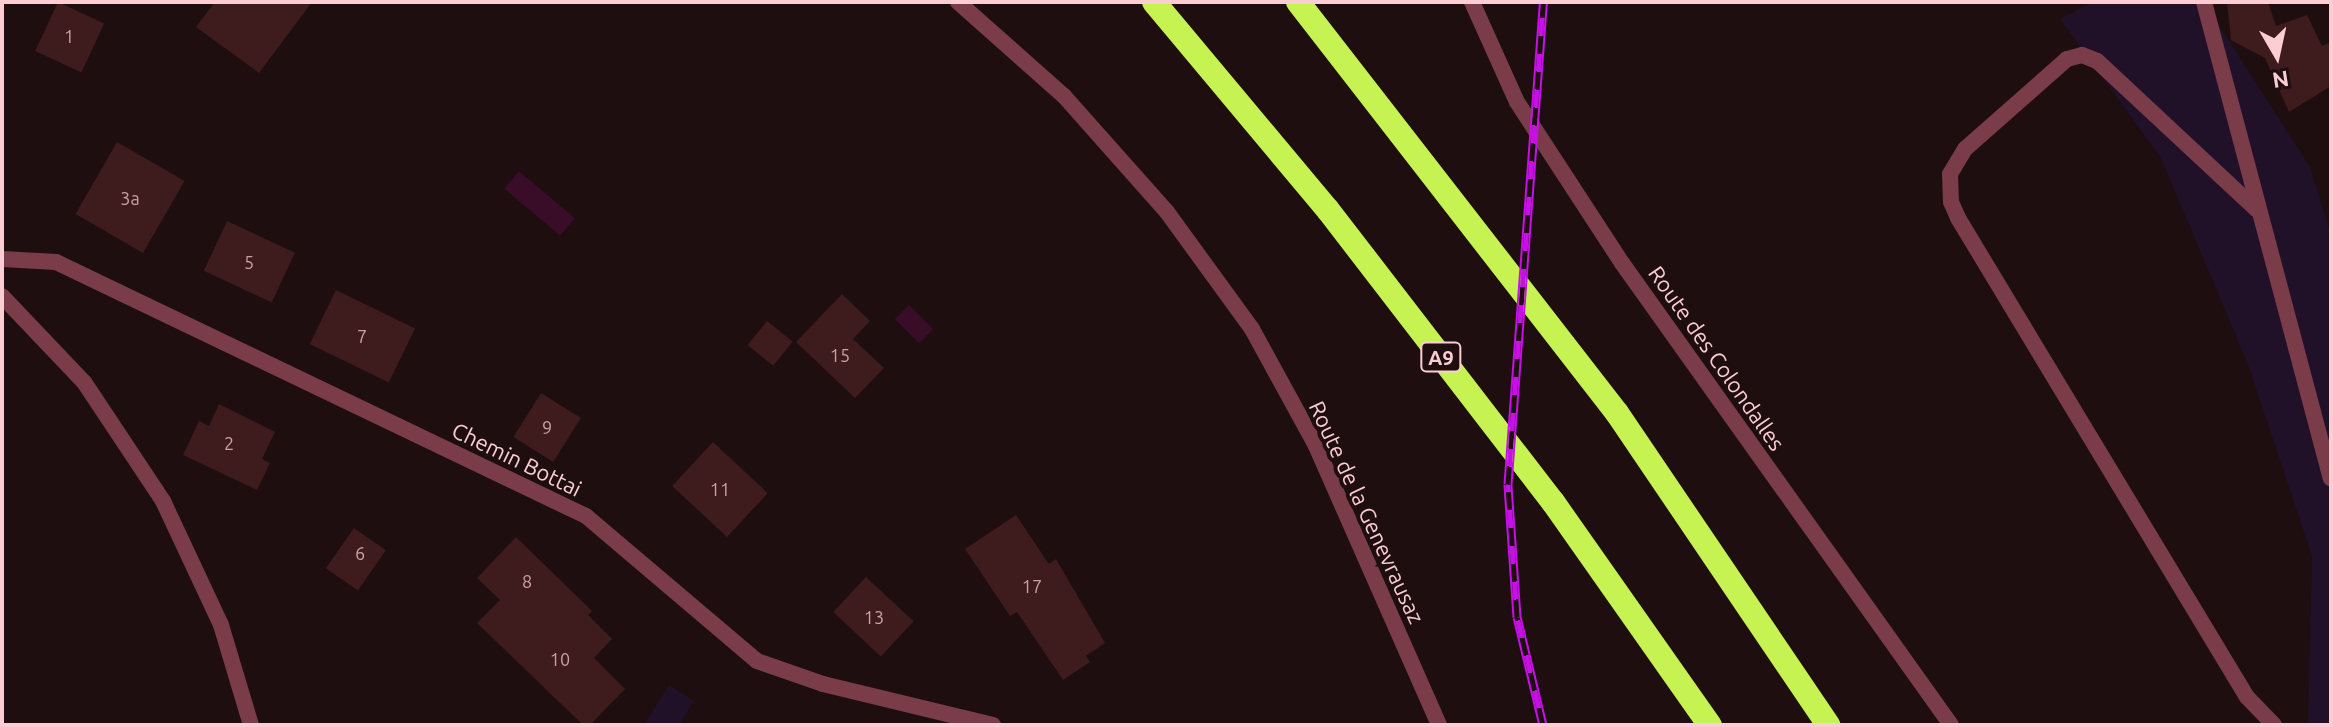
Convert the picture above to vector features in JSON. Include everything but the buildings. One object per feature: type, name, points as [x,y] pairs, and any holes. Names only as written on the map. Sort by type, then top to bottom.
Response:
[{"type":"highway","name":"A9","points":[[1154,2],[1413,319],[1553,502],[1710,725]]},
{"type":"highway","points":[[1298,2],[1617,413],[1828,725]]},
{"type":"street","name":"Route de la Genevrausaz","points":[[958,2],[1064,96],[1167,212],[1252,329],[1316,446],[1439,725]]},
{"type":"street","name":"Route des Colondalles","points":[[1472,2],[1517,102],[1614,250],[1951,725]]},
{"type":"street","points":[[2204,2],[2257,210],[2331,478]]},
{"type":"street","points":[[2257,210],[2097,61],[2082,55],[2067,59],[1965,149],[1950,174],[1951,202],[1958,218],[2247,697],[2274,725]]},
{"type":"street","name":"Chemin Bottai","points":[[2,259],[56,262],[586,516],[757,661],[823,684],[993,725]]},
{"type":"street","points":[[2,296],[84,382],[163,501],[221,625],[251,725]]},
{"type":"shaded area","points":[[2092,2],[2204,2],[2310,167],[2331,235],[2331,725],[2308,725],[2312,556],[2247,362],[2161,158],[2060,19]]},
{"type":"shaded area","points":[[519,171],[575,218],[560,236],[504,189]]},
{"type":"shaded area","points":[[909,305],[933,329],[919,343],[895,319]]},
{"type":"shaded area","points":[[669,685],[694,701],[679,725],[644,725]]},
{"type":"railway","points":[[1543,2],[1508,484],[1517,617],[1543,725]]}]
